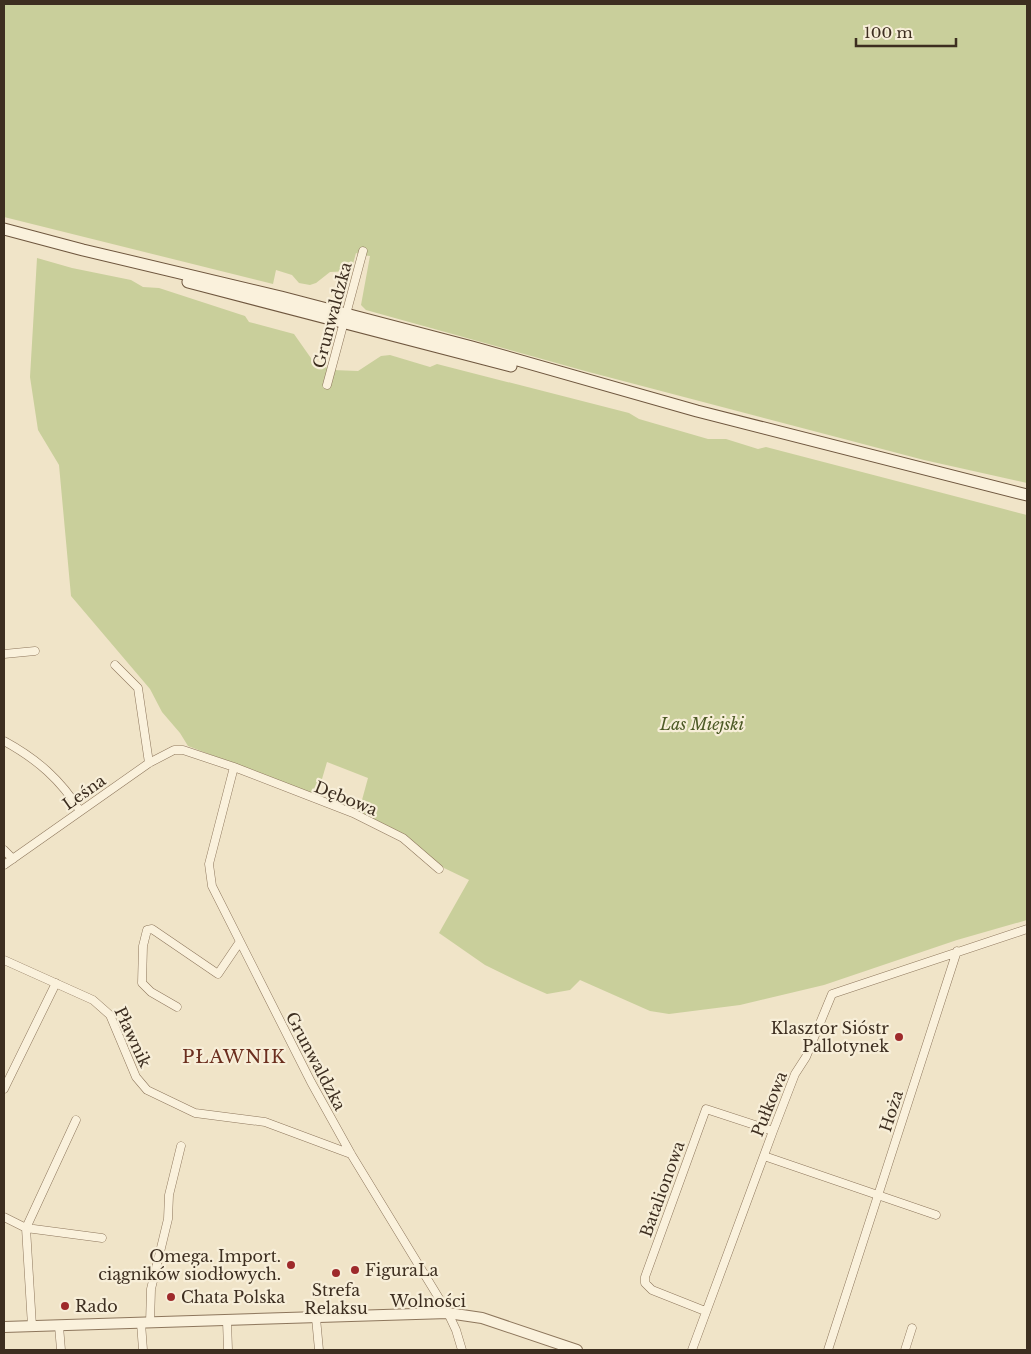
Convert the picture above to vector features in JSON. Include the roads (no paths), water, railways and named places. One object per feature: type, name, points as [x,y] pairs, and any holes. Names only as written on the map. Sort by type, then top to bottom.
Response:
[{"type":"main road","points":[[4,229],[83,250],[281,297],[345,319],[472,347],[596,383],[1027,495]]},
{"type":"street","name":"Grunwaldzka","points":[[327,386],[363,251]]},
{"type":"street","points":[[4,654],[35,651]]},
{"type":"street","points":[[115,665],[138,688],[148,763]]},
{"type":"street","points":[[4,741],[44,766],[64,787],[80,812]]},
{"type":"street","name":"Leśna","points":[[4,865],[148,763],[174,750],[183,750]]},
{"type":"street","name":"Dębowa","points":[[183,750],[353,813],[403,838],[439,869]]},
{"type":"street","name":"Grunwaldzka","points":[[234,768],[209,864],[212,886],[239,943],[351,1154],[448,1313],[462,1350]]},
{"type":"street","points":[[4,850],[13,859]]},
{"type":"street","points":[[176,1007],[151,992],[142,983],[143,941],[147,930],[152,929],[218,974],[239,943]]},
{"type":"street","points":[[957,951],[1027,929]]},
{"type":"street","name":"Pułkowa","points":[[692,1350],[773,1131],[832,994],[957,951]]},
{"type":"street","name":"Hoża","points":[[828,1350],[957,951]]},
{"type":"street","name":"Pławnik","points":[[4,960],[93,1000],[106,1010],[118,1030],[136,1076],[147,1090],[195,1113],[265,1122],[351,1154]]},
{"type":"street","points":[[4,1089],[56,983]]},
{"type":"street","name":"Batalionowa","points":[[705,1311],[652,1290],[645,1283],[645,1277],[706,1109],[773,1131]]},
{"type":"street","points":[[32,1326],[26,1228],[76,1120]]},
{"type":"street","points":[[143,1350],[151,1289],[168,1219],[169,1195],[181,1146]]},
{"type":"street","points":[[764,1156],[936,1215]]},
{"type":"street","points":[[4,1217],[26,1228],[102,1238]]},
{"type":"street","name":"Wolności","points":[[4,1327],[448,1313],[482,1318],[577,1350]]},
{"type":"street","points":[[316,1318],[319,1350]]},
{"type":"street","points":[[227,1321],[228,1350]]},
{"type":"street","points":[[59,1326],[61,1350]]},
{"type":"street","points":[[905,1350],[912,1328]]},
{"type":"place","name":"Klasztor Sióstr Pallotynek","points":[[899,1037]]},
{"type":"place","name":"Omega. Import. ciągników siodłowych.","points":[[291,1265]]},
{"type":"place","name":"FiguraLa","points":[[355,1270]]},
{"type":"place","name":"Strefa Relaksu","points":[[336,1273]]},
{"type":"place","name":"Chata Polska","points":[[171,1297]]},
{"type":"place","name":"Rado","points":[[65,1306]]},
{"type":"district","name":"PŁAWNIK","points":[[234,1057]]},
{"type":"park label","name":"Las Miejski","points":[[702,724]]}]
